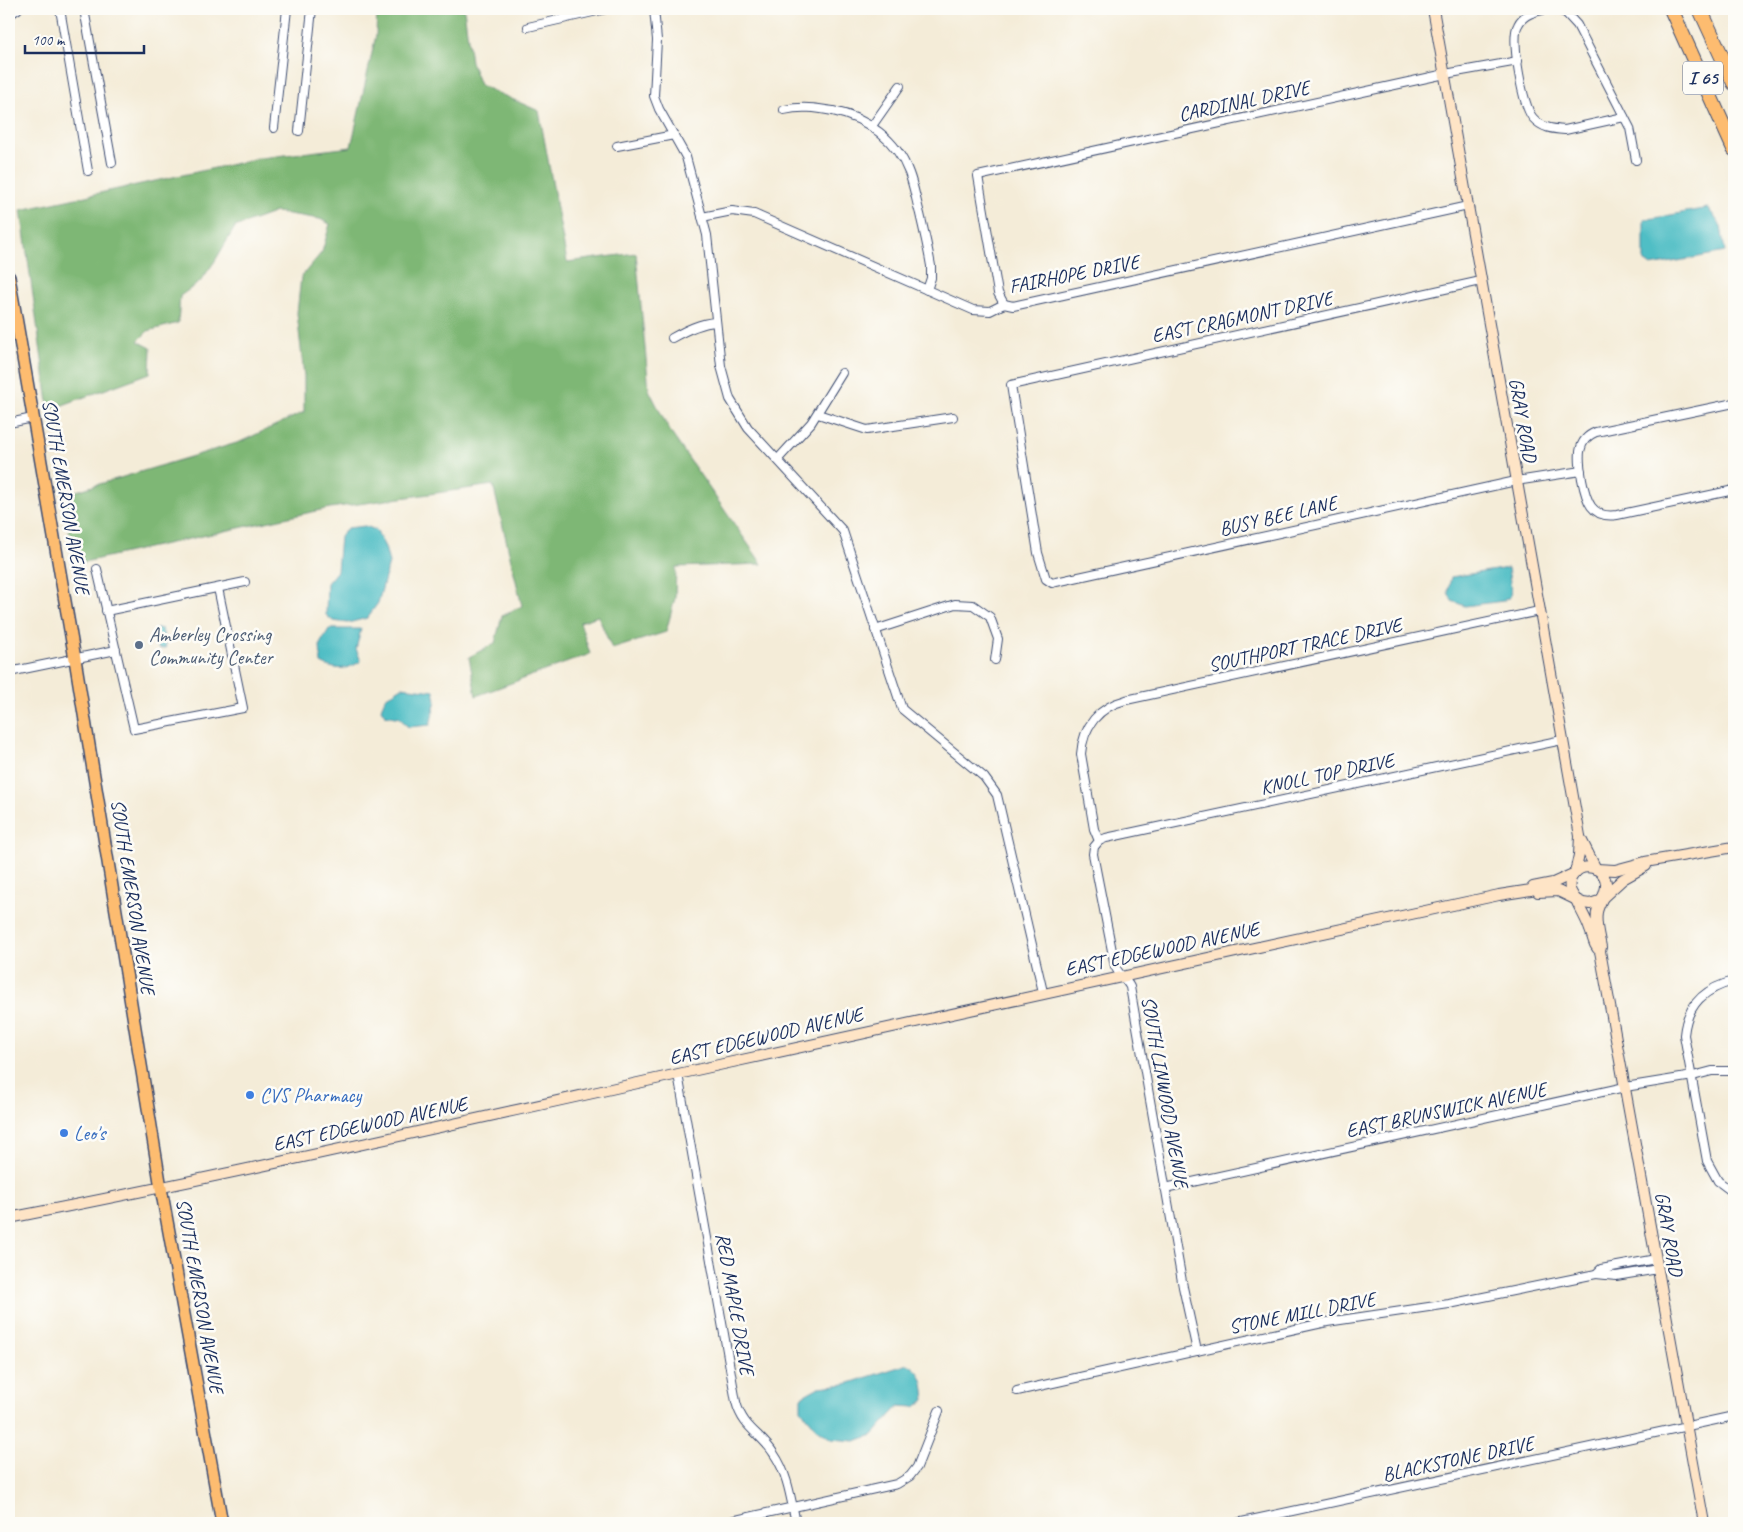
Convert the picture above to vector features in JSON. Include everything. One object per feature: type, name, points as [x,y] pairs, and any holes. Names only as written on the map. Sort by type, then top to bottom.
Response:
[{"type":"highway","name":"I 65","points":[[1671,9],[1734,148]]},
{"type":"highway","name":"I 65","points":[[1700,9],[1734,83]]},
{"type":"main road","name":"GRAY ROAD","points":[[1433,9],[1580,836],[1579,855],[1575,873]]},
{"type":"main road","name":"SOUTH EMERSON AVENUE","points":[[9,276],[75,659],[161,1188],[222,1523]]},
{"type":"main road","name":"GRAY ROAD","points":[[1580,836],[1596,869]]},
{"type":"main road","points":[[1653,861],[1622,879],[1599,901],[1590,904],[1583,903],[1572,895],[1569,884],[1575,873],[1585,867],[1615,870],[1645,862],[1734,847]]},
{"type":"main road","points":[[1596,869],[1602,873],[1605,879],[1604,896]]},
{"type":"main road","name":"EAST EDGEWOOD AVENUE","points":[[9,1218],[161,1188],[1042,992],[1499,895],[1531,890],[1553,883],[1570,873],[1575,873]]},
{"type":"main road","name":"EAST EDGEWOOD AVENUE","points":[[1531,890],[1534,892],[1558,891],[1577,900]]},
{"type":"main road","name":"GRAY ROAD","points":[[1604,896],[1596,918],[1600,951],[1704,1523]]},
{"type":"main road","name":"GRAY ROAD","points":[[1577,900],[1597,949],[1600,951]]},
{"type":"street","points":[[9,14],[18,9]]},
{"type":"street","points":[[60,9],[88,171]]},
{"type":"street","points":[[84,9],[112,163]]},
{"type":"street","points":[[274,128],[287,9]]},
{"type":"street","points":[[299,131],[312,9]]},
{"type":"street","points":[[528,27],[606,9]]},
{"type":"street","points":[[654,9],[657,40],[654,93],[659,109],[688,163],[709,245],[722,370],[730,399],[748,428],[843,531],[902,709],[984,777],[997,795],[1042,992]]},
{"type":"street","points":[[1624,116],[1565,130],[1550,129],[1533,118],[1526,108],[1514,36],[1518,23],[1528,14],[1549,9],[1565,12],[1577,25],[1624,116],[1631,133],[1636,160]]},
{"type":"street","name":"CARDINAL DRIVE","points":[[1004,304],[998,293],[978,176],[1444,74],[1518,61]]},
{"type":"street","points":[[872,126],[900,86]]},
{"type":"street","points":[[784,110],[799,107],[816,108],[846,114],[872,126],[894,146],[912,179],[931,266],[931,278],[927,290]]},
{"type":"street","points":[[618,146],[674,135]]},
{"type":"street","name":"FAIRHOPE DRIVE","points":[[702,217],[732,211],[754,214],[927,290],[979,311],[990,311],[1004,304],[1013,306],[1468,206]]},
{"type":"street","name":"EAST CRAGMONT DRIVE","points":[[1048,582],[1038,553],[1011,385],[1481,281]]},
{"type":"street","points":[[672,338],[690,329],[716,322]]},
{"type":"street","points":[[778,459],[806,430],[818,414],[842,373]]},
{"type":"street","points":[[1734,403],[1593,434],[1584,441],[1579,451],[1585,497],[1596,511],[1606,516],[1734,490]]},
{"type":"street","points":[[818,414],[867,430],[954,417]]},
{"type":"street","points":[[9,423],[33,418]]},
{"type":"street","name":"BUSY BEE LANE","points":[[1048,582],[1066,580],[1516,481],[1581,471]]},
{"type":"street","points":[[97,569],[134,728],[243,708],[218,588]]},
{"type":"street","points":[[106,611],[245,582]]},
{"type":"street","points":[[875,630],[954,604],[972,605],[990,617],[998,639],[995,660]]},
{"type":"street","name":"SOUTHPORT TRACE DRIVE","points":[[1088,728],[1103,709],[1114,703],[1539,612]]},
{"type":"street","points":[[9,672],[116,650]]},
{"type":"street","name":"SOUTH LINWOOD AVENUE","points":[[1088,728],[1082,745],[1082,762],[1094,829],[1099,841],[1094,846],[1093,854],[1116,970],[1130,987],[1183,1287],[1197,1351]]},
{"type":"street","name":"KNOLL TOP DRIVE","points":[[1099,841],[1562,740]]},
{"type":"street","points":[[1734,982],[1717,986],[1705,993],[1692,1007],[1684,1038],[1693,1076],[1706,1161],[1718,1181],[1734,1193]]},
{"type":"street","name":"EAST BRUNSWICK AVENUE","points":[[1166,1188],[1625,1087],[1693,1076],[1712,1070],[1734,1071]]},
{"type":"street","name":"RED MAPLE DRIVE","points":[[678,1074],[736,1402],[745,1423],[766,1444],[780,1462],[796,1523]]},
{"type":"street","name":"STONE MILL DRIVE","points":[[1017,1391],[1344,1319],[1450,1304],[1596,1274],[1616,1276],[1657,1264]]},
{"type":"street","points":[[722,1523],[890,1486],[910,1476],[922,1457],[939,1411]]},
{"type":"street","name":"BLACKSTONE DRIVE","points":[[1237,1523],[1734,1416]]},
{"type":"green space","points":[[377,9],[464,9],[471,62],[480,85],[539,111],[567,262],[636,253],[649,390],[671,433],[762,564],[676,567],[675,598],[666,632],[612,649],[598,616],[580,622],[590,654],[476,696],[469,657],[495,643],[502,616],[522,606],[493,485],[330,508],[75,564],[63,495],[240,442],[304,412],[304,376],[297,313],[301,277],[322,252],[330,224],[320,219],[276,212],[235,227],[200,282],[180,296],[178,323],[148,331],[138,341],[151,348],[150,373],[49,410],[21,210],[261,158],[351,147],[376,35]]},
{"type":"water","points":[[1708,208],[1721,226],[1725,252],[1651,266],[1644,261],[1644,220]]},
{"type":"water","points":[[365,526],[376,530],[385,547],[389,563],[378,603],[367,618],[348,623],[333,621],[326,615],[327,583],[337,571],[340,537],[347,528]]},
{"type":"water","points":[[1508,568],[1511,589],[1510,597],[1503,601],[1465,606],[1452,601],[1448,592],[1451,577]]},
{"type":"water","points":[[157,628],[162,629],[166,647],[163,649],[158,648],[154,631]]},
{"type":"water","points":[[329,629],[361,629],[356,649],[361,661],[346,668],[331,667],[321,663],[320,644]]},
{"type":"water","points":[[402,687],[434,691],[436,700],[430,725],[408,727],[400,718],[385,715],[381,709],[385,698]]},
{"type":"water","points":[[908,1364],[920,1375],[925,1400],[915,1407],[899,1406],[873,1435],[855,1441],[831,1439],[816,1428],[801,1410],[801,1397],[819,1387],[846,1384]]},
{"type":"place","name":"Amberley Crossing Community Center","points":[[139,645]]},
{"type":"place","name":"CVS Pharmacy","points":[[250,1095]]},
{"type":"place","name":"Leo's","points":[[64,1133]]}]
